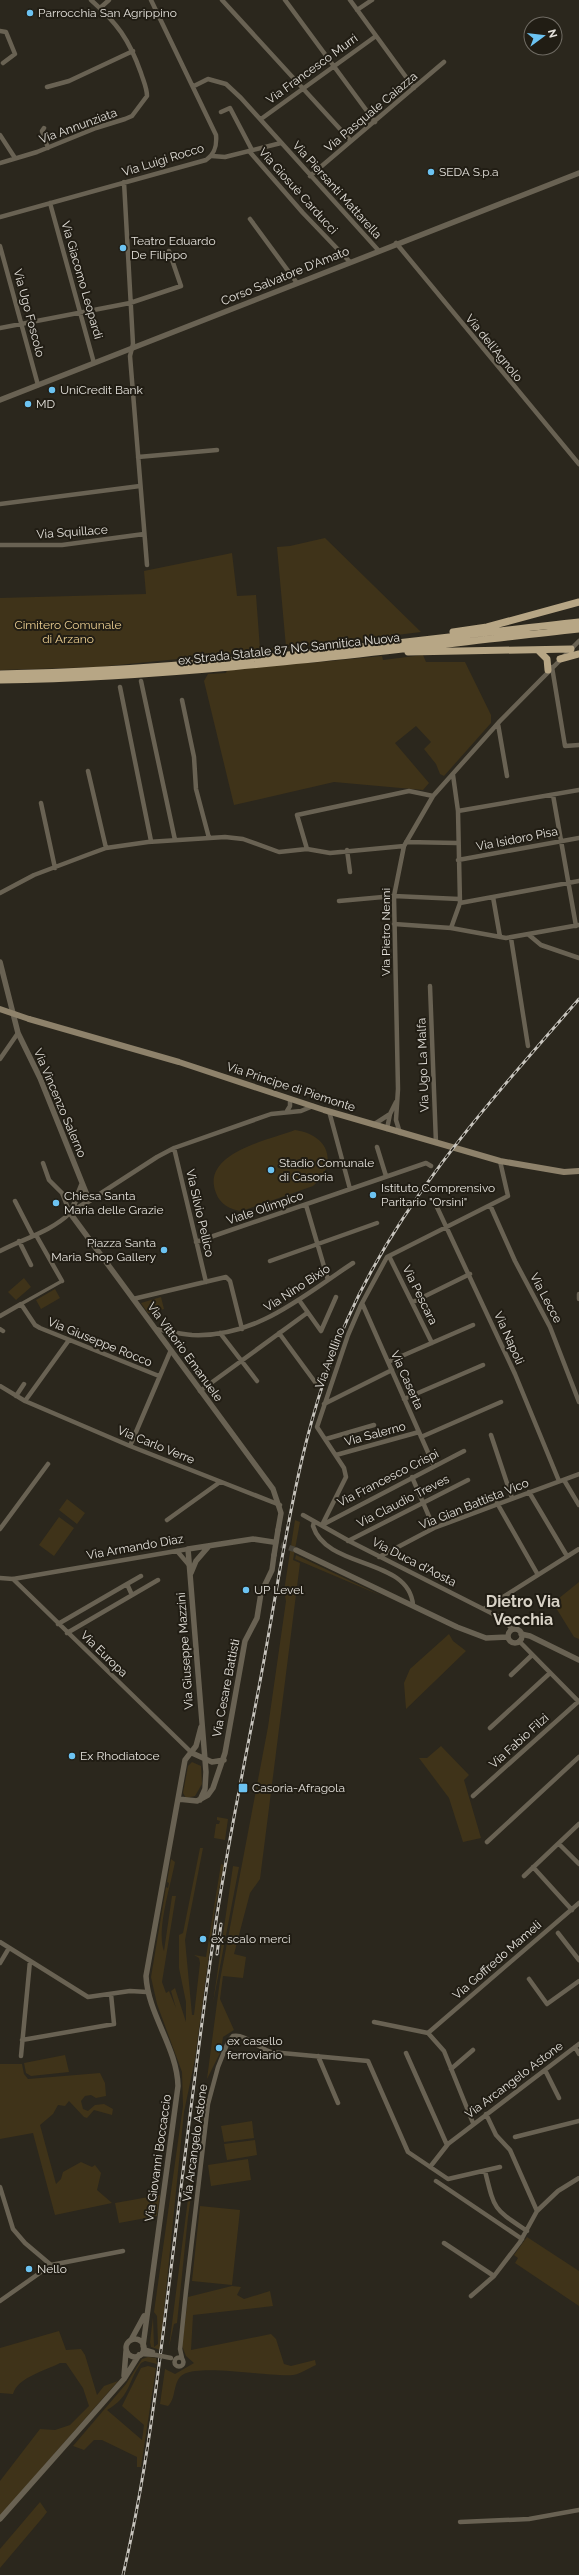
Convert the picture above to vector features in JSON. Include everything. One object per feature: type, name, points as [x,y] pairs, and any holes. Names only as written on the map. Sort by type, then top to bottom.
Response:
[{"type":"highway","points":[[427,639],[459,630],[487,627],[579,602]]},
{"type":"highway","name":"ex Strada Statale 87 NC Sannitica Nuova","points":[[0,674],[58,673],[168,665],[579,622]]},
{"type":"highway","name":"ex Strada Statale 87 NC Sannitica Nuova","points":[[0,680],[59,679],[193,670],[579,629]]},
{"type":"highway","points":[[382,651],[571,649]]},
{"type":"highway","points":[[538,650],[548,659],[550,669]]},
{"type":"highway","points":[[560,659],[579,654]]},
{"type":"main road","name":"Via Principe di Piemonte","points":[[0,1009],[29,1019],[179,1062],[373,1125],[500,1161],[564,1172],[579,1171]]},
{"type":"street","name":"Via Annunziata","points":[[0,163],[48,148],[132,116],[147,92],[133,51],[120,28],[91,0]]},
{"type":"street","points":[[100,8],[109,0]]},
{"type":"street","name":"Via Luigi Rocco","points":[[0,217],[206,160],[212,156],[217,143],[216,135],[194,86],[151,0]]},
{"type":"street","points":[[222,0],[351,141]]},
{"type":"street","points":[[285,0],[374,122]]},
{"type":"street","points":[[350,0],[414,88]]},
{"type":"street","points":[[357,10],[372,0]]},
{"type":"street","points":[[0,31],[6,32],[15,54],[3,63]]},
{"type":"street","name":"Via Francesco Murri","points":[[261,119],[302,87],[376,36]]},
{"type":"street","points":[[47,87],[69,81],[133,51]]},
{"type":"street","name":"Via Pasquale Caiazza","points":[[310,176],[444,62]]},
{"type":"street","name":"Via Piersanti Mattarella","points":[[194,86],[208,79],[226,84],[261,119],[378,251]]},
{"type":"street","name":"Via Giosuè Carducci","points":[[221,112],[230,108],[251,150],[303,213],[350,262]]},
{"type":"street","points":[[44,128],[42,132],[48,148]]},
{"type":"street","points":[[0,135],[15,158]]},
{"type":"street","name":"Via Piersanti Mattarella","points":[[212,156],[225,157],[281,143]]},
{"type":"street","name":"Corso Salvatore D'Amato","points":[[0,400],[130,350],[396,243],[579,173]]},
{"type":"street","points":[[124,182],[133,344],[130,350],[147,565]]},
{"type":"street","name":"Via Giacomo Leopardi","points":[[50,203],[94,363]]},
{"type":"street","points":[[250,219],[297,283]]},
{"type":"street","name":"Via dell'Agnolo","points":[[396,243],[579,464]]},
{"type":"street","name":"Via Ugo Foscolo","points":[[0,246],[38,385]]},
{"type":"street","points":[[0,328],[130,303],[181,286],[169,251]]},
{"type":"street","points":[[138,457],[217,450]]},
{"type":"street","points":[[0,504],[140,486]]},
{"type":"street","name":"Via Squillace","points":[[0,544],[62,545],[144,534]]},
{"type":"street","name":"Via Pietro Nenni","points":[[400,1133],[396,1120],[397,1016],[394,896],[405,844],[433,796],[550,669],[579,642]]},
{"type":"street","points":[[550,669],[565,746],[579,745]]},
{"type":"street","points":[[141,681],[175,840]]},
{"type":"street","points":[[120,687],[151,841]]},
{"type":"street","points":[[182,700],[194,757],[196,789],[209,838]]},
{"type":"street","points":[[498,724],[506,776]]},
{"type":"street","points":[[88,771],[106,848]]},
{"type":"street","points":[[451,928],[460,901],[457,843],[458,811],[453,775]]},
{"type":"street","points":[[458,811],[579,790]]},
{"type":"street","points":[[307,849],[297,815],[409,791],[433,796]]},
{"type":"street","points":[[394,924],[451,928],[500,938],[510,938],[577,926],[560,840],[553,795]]},
{"type":"street","points":[[41,803],[55,868]]},
{"type":"street","points":[[0,893],[34,875],[106,848],[151,841],[209,838],[243,839],[279,852],[307,849],[330,853],[405,844],[457,843]]},
{"type":"street","name":"Via Isidoro Pisa","points":[[458,860],[560,840],[579,838]]},
{"type":"street","points":[[347,850],[350,872]]},
{"type":"street","points":[[339,901],[394,896],[460,901],[493,897],[579,881]]},
{"type":"street","points":[[493,897],[500,938]]},
{"type":"street","points":[[528,935],[542,945],[579,958]]},
{"type":"street","points":[[510,938],[528,1046]]},
{"type":"street","name":"Via Vincenzo Salerno","points":[[0,962],[18,1033],[40,1078],[88,1199]]},
{"type":"street","name":"Via Ugo La Malfa","points":[[430,986],[436,1143]]},
{"type":"street","points":[[0,1059],[18,1033]]},
{"type":"street","points":[[287,1111],[290,1106],[290,1099]]},
{"type":"street","points":[[387,1129],[390,1114],[397,1101]]},
{"type":"street","points":[[0,1250],[34,1235],[65,1218],[88,1199],[174,1148],[271,1114],[287,1111],[302,1111],[313,1106]]},
{"type":"street","points":[[329,1111],[350,1189]]},
{"type":"street","points":[[373,1125],[390,1114]]},
{"type":"street","points":[[377,1147],[386,1176]]},
{"type":"street","name":"Via Silvio Pellico","points":[[174,1148],[206,1282]]},
{"type":"street","points":[[389,1256],[448,1228],[508,1196],[500,1161]]},
{"type":"street","points":[[43,1163],[49,1180],[62,1193],[70,1213]]},
{"type":"street","name":"Viale Olimpico","points":[[196,1242],[426,1163],[431,1166]]},
{"type":"street","points":[[70,1213],[79,1196],[82,1182]]},
{"type":"street","points":[[79,1196],[88,1199]]},
{"type":"street","points":[[79,1196],[79,1201],[88,1199]]},
{"type":"street","points":[[0,1316],[62,1281],[15,1201]]},
{"type":"street","points":[[306,1205],[328,1280]]},
{"type":"street","name":"Via Napoli","points":[[436,1205],[470,1274],[561,1480],[579,1505]]},
{"type":"street","name":"Via Lecce","points":[[490,1205],[515,1261],[550,1327],[579,1402]]},
{"type":"street","name":"Via Vittorio Emanuele","points":[[70,1213],[273,1489],[280,1505]]},
{"type":"street","points":[[270,1261],[317,1243],[377,1223]]},
{"type":"street","points":[[19,1242],[31,1265]]},
{"type":"street","name":"Via Pescara","points":[[389,1256],[432,1343]]},
{"type":"street","name":"Via Avellino","points":[[322,1525],[346,1477],[344,1468],[317,1427],[340,1356],[362,1303],[389,1256]]},
{"type":"street","name":"Via Nino Bixio","points":[[156,1329],[192,1335],[220,1333],[242,1329],[271,1318],[353,1263]]},
{"type":"street","points":[[413,1302],[470,1274]]},
{"type":"street","points":[[133,1299],[226,1277],[229,1279],[242,1329]]},
{"type":"street","points":[[299,1300],[321,1331],[336,1297]]},
{"type":"street","name":"Via Caserta","points":[[362,1303],[434,1466]]},
{"type":"street","name":"Via Giuseppe Rocco","points":[[21,1304],[35,1325],[159,1376]]},
{"type":"street","points":[[200,1391],[307,1313]]},
{"type":"street","points":[[388,1362],[473,1325]]},
{"type":"street","points":[[220,1333],[257,1381]]},
{"type":"street","points":[[279,1333],[315,1382]]},
{"type":"street","points":[[25,1401],[69,1340]]},
{"type":"street","points":[[130,1446],[171,1350]]},
{"type":"street","points":[[404,1399],[483,1365]]},
{"type":"street","points":[[324,1404],[392,1370]]},
{"type":"street","points":[[16,1396],[24,1384]]},
{"type":"street","name":"Via Carlo Verre","points":[[0,1386],[25,1401],[130,1446],[280,1505]]},
{"type":"street","points":[[421,1437],[501,1402]]},
{"type":"street","points":[[326,1439],[374,1426]]},
{"type":"street","name":"Via Salerno","points":[[336,1455],[419,1432]]},
{"type":"street","points":[[491,1435],[512,1498]]},
{"type":"street","name":"Via Francesco Crispi","points":[[322,1525],[464,1450]]},
{"type":"street","points":[[0,1529],[48,1464]]},
{"type":"street","name":"Via Gian Battista Vico","points":[[379,1557],[434,1528],[497,1503],[579,1474]]},
{"type":"street","points":[[412,1477],[434,1528]]},
{"type":"street","name":"Via Claudio Treves","points":[[348,1541],[468,1480]]},
{"type":"street","points":[[167,1520],[220,1482]]},
{"type":"street","points":[[529,1492],[567,1556]]},
{"type":"street","points":[[497,1503],[538,1575]]},
{"type":"street","name":"Via Cesare Battisti","points":[[200,1800],[212,1790],[216,1774],[224,1760],[245,1641],[257,1618],[261,1593],[272,1570],[280,1505]]},
{"type":"street","name":"Via Duca d'Aosta","points":[[304,1515],[348,1541],[503,1619],[512,1629],[517,1629],[521,1634],[530,1636],[579,1660]]},
{"type":"street","points":[[314,1522],[314,1531],[341,1555],[380,1569],[398,1580],[410,1590],[413,1604]]},
{"type":"street","name":"Via Armando Diaz","points":[[0,1578],[13,1579],[253,1539],[273,1542]]},
{"type":"street","points":[[191,1573],[196,1560],[209,1546]]},
{"type":"street","name":"Via Giuseppe Mazzini","points":[[188,1549],[189,1566]]},
{"type":"street","points":[[484,1609],[579,1549]]},
{"type":"street","points":[[296,1550],[413,1604],[457,1627],[486,1638],[508,1637],[513,1642],[518,1641],[579,1702]]},
{"type":"street","name":"Via Giuseppe Mazzini","points":[[177,1551],[186,1560],[191,1573],[206,1779],[200,1800]]},
{"type":"street","points":[[58,1624],[141,1576]]},
{"type":"street","name":"Via Europa","points":[[13,1579],[182,1744],[190,1755]]},
{"type":"street","points":[[67,1633],[158,1580]]},
{"type":"street","points":[[127,1584],[132,1595]]},
{"type":"street","points":[[508,1637],[512,1629]]},
{"type":"street","points":[[518,1641],[521,1634]]},
{"type":"street","points":[[510,1674],[532,1655]]},
{"type":"street","points":[[490,1728],[550,1673]]},
{"type":"street","name":"Via Fabio Filzi","points":[[473,1796],[579,1702]]},
{"type":"street","name":"Via Giuseppe Mazzini","points":[[178,1799],[190,1755],[200,1738],[201,1726]]},
{"type":"street","points":[[190,1755],[215,1762],[224,1760]]},
{"type":"street","points":[[487,1842],[579,1757]]},
{"type":"street","points":[[178,1799],[190,1801],[200,1800]]},
{"type":"street","name":"Via Giovanni Boccaccio","points":[[142,2351],[178,2086],[175,2066],[147,1992],[149,1954],[178,1799]]},
{"type":"street","points":[[524,1876],[579,1824]]},
{"type":"street","points":[[559,1844],[579,1864]]},
{"type":"street","points":[[533,1867],[572,1910]]},
{"type":"street","name":"Via Goffredo Mameli","points":[[428,2033],[579,1903]]},
{"type":"street","points":[[558,1933],[579,1960]]},
{"type":"street","points":[[0,1942],[88,1997],[130,1991],[147,1992]]},
{"type":"street","points":[[0,1963],[10,1948]]},
{"type":"street","points":[[21,2056],[30,1961]]},
{"type":"street","points":[[529,1980],[547,2004],[579,1981]]},
{"type":"street","points":[[22,2040],[114,2024],[111,1994]]},
{"type":"street","points":[[374,2022],[428,2033],[444,2051],[473,2124]]},
{"type":"street","name":"Via Arcangelo Astone","points":[[142,2351],[175,2358],[186,2291],[206,2119],[216,2072],[228,2042],[233,2036],[240,2036],[263,2050],[318,2056]]},
{"type":"street","points":[[577,2046],[579,2054]]},
{"type":"street","name":"Via Arcangelo Astone","points":[[430,2167],[447,2144],[577,2046]]},
{"type":"street","points":[[451,2069],[473,2050]]},
{"type":"street","points":[[406,2053],[447,2144]]},
{"type":"street","points":[[338,2103],[318,2056],[368,2061],[408,2152],[448,2179],[500,2167]]},
{"type":"street","points":[[545,2070],[559,2098]]},
{"type":"street","points":[[486,2114],[496,2135],[510,2150],[537,2211]]},
{"type":"street","points":[[515,2137],[579,2121]]},
{"type":"street","points":[[485,2171],[493,2204],[498,2211],[527,2231]]},
{"type":"street","points":[[471,2296],[494,2276],[522,2239],[537,2211],[558,2191],[579,2178]]},
{"type":"street","points":[[436,2181],[522,2239]]},
{"type":"street","points":[[0,2187],[13,2229],[25,2243],[51,2265]]},
{"type":"street","points":[[444,2243],[494,2276]]},
{"type":"street","points":[[0,2301],[51,2265],[123,2251]]},
{"type":"street","name":"Via Giovanni Boccaccio","points":[[126,2349],[147,2311]]},
{"type":"street","points":[[0,2519],[119,2385],[142,2351],[139,2340],[131,2340]]},
{"type":"street","points":[[126,2349],[131,2356],[142,2351]]},
{"type":"street","points":[[119,2385],[126,2371],[126,2349]]},
{"type":"street","points":[[460,2522],[529,2519],[579,2510]]},
{"type":"green space","name":"Cimitero Comunale di Arzano","points":[[325,538],[421,632],[380,637],[380,639],[98,667],[0,670],[0,598],[146,594],[144,571],[232,553],[237,596],[256,595],[260,649],[286,647],[277,547],[290,546]]},
{"type":"green space","points":[[423,655],[426,662],[465,662],[491,715],[491,723],[444,776],[440,774],[436,764],[424,749],[431,742],[416,726],[395,743],[429,783],[423,790],[334,782],[234,805],[204,681],[208,674],[226,673],[227,670],[308,661],[309,663],[382,656],[383,660]]},
{"type":"green space","name":"Stadio Comunale di Casoria","points":[[295,1130],[307,1133],[316,1138],[326,1151],[328,1159],[326,1168],[321,1177],[313,1186],[242,1211],[230,1208],[220,1200],[216,1193],[214,1179],[218,1168],[227,1158],[254,1144]]},
{"type":"green space","points":[[24,1278],[31,1287],[16,1300],[8,1292]]},
{"type":"green space","points":[[55,1289],[60,1298],[41,1309],[36,1300]]},
{"type":"green space","points":[[161,1297],[164,1309],[148,1313],[141,1303]]},
{"type":"green space","points":[[67,1499],[85,1513],[77,1524],[59,1510]]},
{"type":"green space","points":[[59,1517],[74,1528],[54,1556],[39,1545]]},
{"type":"green space","points":[[295,1520],[300,1522],[293,1560],[300,1563],[260,1879],[250,1893],[234,1954],[246,1957],[243,1978],[223,1976],[220,1999],[234,2030],[223,2037],[221,2051],[207,2079],[220,1980],[268,1727],[286,1601],[284,1591]]},
{"type":"green space","points":[[296,1555],[382,1596],[295,1559]]},
{"type":"green space","points":[[579,1582],[579,1639],[574,1637],[553,1603]]},
{"type":"green space","points":[[449,1634],[453,1641],[466,1651],[406,1709],[404,1683],[410,1669]]},
{"type":"green space","points":[[441,1746],[469,1775],[464,1780],[481,1838],[463,1842],[449,1798],[419,1758],[427,1758]]},
{"type":"green space","points":[[192,1762],[201,1766],[202,1784],[195,1796],[186,1798],[183,1793],[188,1766]]},
{"type":"green space","points":[[217,1817],[228,1819],[225,1840],[214,1838],[216,1824],[219,1824],[220,1821],[217,1820]]},
{"type":"green space","points":[[200,1848],[203,1848],[185,1940],[192,2015],[194,2015],[200,1963],[199,1958],[194,1955],[206,1957],[221,1864],[224,1865],[215,1909],[195,2059],[184,2112],[160,2350],[151,2347],[150,2342],[153,2317],[154,2347],[158,2344],[157,2316],[154,2312],[183,2106],[182,2072],[157,2004],[151,1977],[166,1887],[168,1888],[169,1883],[167,1882],[171,1859],[175,1862],[163,1920],[162,1942],[164,1951],[172,1896],[176,1896],[162,1982],[166,1993],[169,1991],[176,2008],[171,1991],[175,1988],[186,2022],[186,2002],[179,1968],[179,1935],[183,1933]]},
{"type":"green space","points":[[233,1866],[239,1867],[213,2003]]},
{"type":"green space","points":[[65,2055],[69,2072],[31,2076],[26,2073],[24,2063]]},
{"type":"green space","points":[[0,2064],[22,2064],[24,2074],[28,2079],[100,2073],[105,2083],[106,2096],[96,2098],[91,2095],[85,2096],[81,2101],[83,2109],[88,2111],[95,2105],[104,2104],[113,2109],[112,2115],[94,2110],[87,2118],[84,2117],[69,2101],[65,2106],[58,2105],[53,2114],[40,2125],[56,2184],[61,2179],[63,2172],[81,2162],[92,2167],[95,2165],[101,2173],[97,2190],[112,2203],[55,2215],[33,2133],[0,2139]]},
{"type":"green space","points":[[206,2094],[188,2217],[177,2323],[174,2324],[169,2347],[199,2113]]},
{"type":"green space","points":[[252,2121],[254,2138],[224,2142],[221,2126]]},
{"type":"green space","points":[[255,2140],[257,2155],[227,2160],[224,2144]]},
{"type":"green space","points":[[248,2159],[251,2180],[211,2186],[208,2165]]},
{"type":"green space","points":[[160,2195],[157,2216],[119,2223],[115,2203]]},
{"type":"green space","points":[[200,2206],[240,2210],[232,2285],[192,2281]]},
{"type":"green space","points":[[527,2237],[579,2271],[579,2306],[515,2263],[518,2258],[514,2255]]},
{"type":"green space","points":[[232,2286],[241,2287],[237,2295],[244,2299],[270,2291],[273,2306],[193,2315],[191,2350],[271,2334],[276,2339],[284,2364],[291,2366],[315,2360],[316,2365],[293,2375],[221,2370],[193,2371],[180,2377],[171,2403],[168,2406],[160,2404],[165,2369],[175,2374],[194,2363],[186,2356],[182,2346],[188,2297]]},
{"type":"green space","points":[[59,2331],[66,2350],[81,2349],[85,2355],[97,2395],[104,2386],[118,2381],[0,2516],[0,2481],[40,2429],[55,2430],[70,2425],[89,2406],[83,2388],[66,2363],[60,2363],[26,2379],[20,2383],[13,2394],[0,2393],[0,2348]]},
{"type":"green space","points":[[148,2357],[156,2358],[157,2364],[145,2361],[141,2363],[125,2394],[115,2405],[107,2410],[142,2440],[144,2425],[122,2406],[141,2368],[148,2366],[156,2368],[141,2467],[137,2467],[137,2457],[102,2440],[94,2440],[84,2450],[73,2446],[126,2384],[142,2359]]},
{"type":"green space","points":[[40,2502],[47,2512],[0,2568],[0,2549]]},
{"type":"tunnel","points":[[273,1542],[296,1550]]},
{"type":"railway","points":[[123,2575],[137,2507],[154,2404],[189,2121],[218,1907],[287,1530],[306,1443],[318,1401],[331,1359],[348,1318],[370,1274],[395,1231],[422,1190],[482,1112],[579,999]]},
{"type":"railway","points":[[217,1954],[221,1924]]},
{"type":"place","name":"Parrocchia San Agrippino","points":[[30,13]]},
{"type":"place","name":"SEDA S.p.a","points":[[431,172]]},
{"type":"place","name":"Teatro Eduardo De Filippo","points":[[123,248]]},
{"type":"place","name":"UniCredit Bank","points":[[52,390]]},
{"type":"place","name":"MD","points":[[28,404]]},
{"type":"place","name":"Stadio Comunale di Casoria","points":[[271,1170]]},
{"type":"place","name":"Istituto Comprensivo Paritario \"Orsini\"","points":[[373,1195]]},
{"type":"place","name":"Chiesa Santa Maria delle Grazie","points":[[56,1203]]},
{"type":"place","name":"Piazza Santa Maria Shop Gallery","points":[[164,1250]]},
{"type":"place","name":"UP Level","points":[[246,1590]]},
{"type":"place","name":"Ex Rhodiatoce","points":[[72,1756]]},
{"type":"place","name":"Casoria-Afragola","points":[[243,1788]]},
{"type":"place","name":"ex scalo merci","points":[[203,1939]]},
{"type":"place","name":"ex casello ferroviario","points":[[219,2048]]},
{"type":"place","name":"Nello","points":[[29,2269]]},
{"type":"district","name":"Dietro Via Vecchia","points":[[523,1610]]}]
